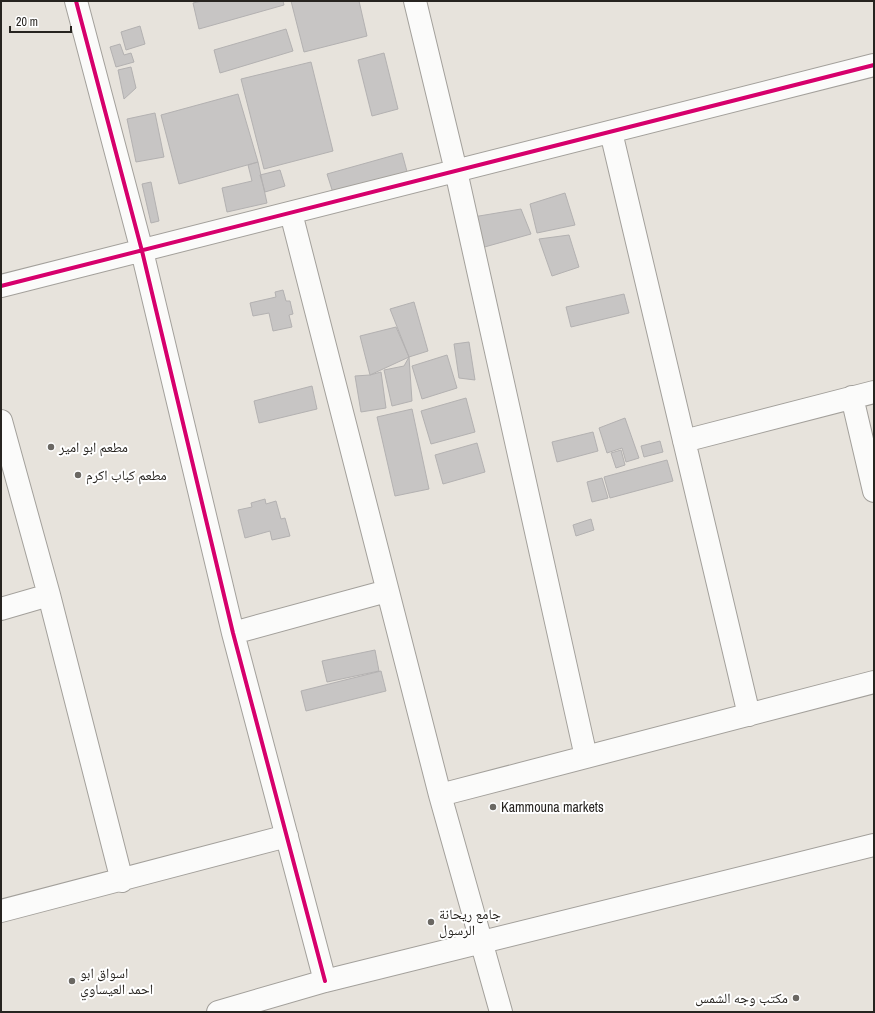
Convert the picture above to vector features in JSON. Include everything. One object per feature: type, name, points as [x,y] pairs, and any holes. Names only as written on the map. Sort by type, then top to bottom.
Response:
[{"type":"street","points":[[76,1],[142,250],[233,633],[324,981]]},
{"type":"street","points":[[415,1],[456,171],[586,757]]},
{"type":"street","points":[[1,286],[874,65]]},
{"type":"street","points":[[611,132],[749,715]]},
{"type":"street","points":[[291,213],[440,796],[501,1012]]},
{"type":"street","points":[[684,441],[874,392]]},
{"type":"street","points":[[852,397],[874,492]]},
{"type":"street","points":[[1,421],[50,595],[122,881]]},
{"type":"street","points":[[233,633],[387,590]]},
{"type":"street","points":[[1,609],[50,595]]},
{"type":"street","points":[[440,796],[874,682]]},
{"type":"street","points":[[1,911],[122,881],[287,836]]},
{"type":"street","points":[[218,1012],[324,981],[874,845]]},
{"type":"building","points":[[202,1],[283,1],[284,5],[199,29],[193,3]]},
{"type":"building","points":[[291,1],[359,1],[367,36],[304,52]]},
{"type":"building","points":[[140,26],[145,44],[126,50],[121,32]]},
{"type":"building","points":[[286,29],[293,51],[220,73],[214,50]]},
{"type":"building","points":[[120,44],[124,55],[131,53],[134,62],[116,67],[110,47]]},
{"type":"building","points":[[384,53],[398,109],[372,116],[358,60]]},
{"type":"building","points":[[311,62],[333,151],[264,169],[241,79]]},
{"type":"building","points":[[131,67],[136,88],[124,99],[118,70]]},
{"type":"building","points":[[238,94],[258,162],[179,184],[161,115]]},
{"type":"building","points":[[155,113],[164,157],[136,162],[127,119]]},
{"type":"building","points":[[402,153],[409,179],[334,196],[327,174]]},
{"type":"building","points":[[258,162],[267,203],[227,212],[222,188],[252,181],[248,165]]},
{"type":"building","points":[[280,170],[285,186],[265,192],[260,175]]},
{"type":"building","points":[[151,182],[159,221],[151,223],[142,184]]},
{"type":"building","points":[[565,193],[575,225],[537,233],[530,204]]},
{"type":"building","points":[[521,209],[531,234],[481,248],[473,217]]},
{"type":"building","points":[[569,235],[579,267],[552,276],[539,239]]},
{"type":"building","points":[[283,290],[286,301],[290,301],[293,314],[289,315],[292,327],[273,331],[269,313],[253,316],[250,303],[276,297],[275,292]]},
{"type":"building","points":[[624,294],[629,313],[571,327],[566,307]]},
{"type":"building","points":[[414,302],[428,351],[409,357],[390,309]]},
{"type":"building","points":[[396,327],[409,357],[370,375],[360,336]]},
{"type":"building","points":[[469,342],[475,380],[459,378],[454,344]]},
{"type":"building","points":[[447,355],[457,388],[422,399],[412,366]]},
{"type":"building","points":[[409,357],[412,401],[392,406],[384,370],[404,366]]},
{"type":"building","points":[[381,372],[386,408],[361,412],[355,376],[370,375]]},
{"type":"building","points":[[312,386],[317,409],[259,423],[254,401]]},
{"type":"building","points":[[466,398],[475,432],[431,444],[421,411]]},
{"type":"building","points":[[412,409],[429,489],[395,496],[377,417]]},
{"type":"building","points":[[625,418],[639,458],[626,462],[622,448],[607,453],[599,428]]},
{"type":"building","points":[[593,432],[598,451],[557,462],[552,442]]},
{"type":"building","points":[[660,441],[663,452],[644,457],[641,446]]},
{"type":"building","points":[[477,443],[485,472],[443,484],[435,455]]},
{"type":"building","points":[[621,450],[625,465],[616,468],[611,453]]},
{"type":"building","points":[[667,460],[673,481],[610,498],[604,477]]},
{"type":"building","points":[[602,478],[608,498],[592,502],[587,482]]},
{"type":"building","points":[[265,499],[266,504],[276,501],[281,519],[285,518],[290,536],[272,540],[270,531],[245,538],[238,510],[252,507],[251,503]]},
{"type":"building","points":[[591,519],[594,530],[576,536],[573,525]]},
{"type":"building","points":[[375,650],[379,671],[327,682],[322,661]]},
{"type":"building","points":[[381,671],[386,691],[306,711],[301,691]]},
{"type":"cycle path","points":[[76,1],[142,251],[233,633],[325,981]]},
{"type":"cycle path","points":[[1,286],[874,65]]},
{"type":"place","name":"مطعم ابو امير","points":[[51,447]]},
{"type":"place","name":"مطعم كباب اكرم","points":[[78,475]]},
{"type":"place","name":"Kammouna markets","points":[[493,807]]},
{"type":"place","name":"جامع ريحانة الرسول","points":[[431,922]]},
{"type":"place","name":"اسواق ابو احمد العيساوي","points":[[72,981]]},
{"type":"place","name":"مكتب وجه الشمس","points":[[796,998]]}]
